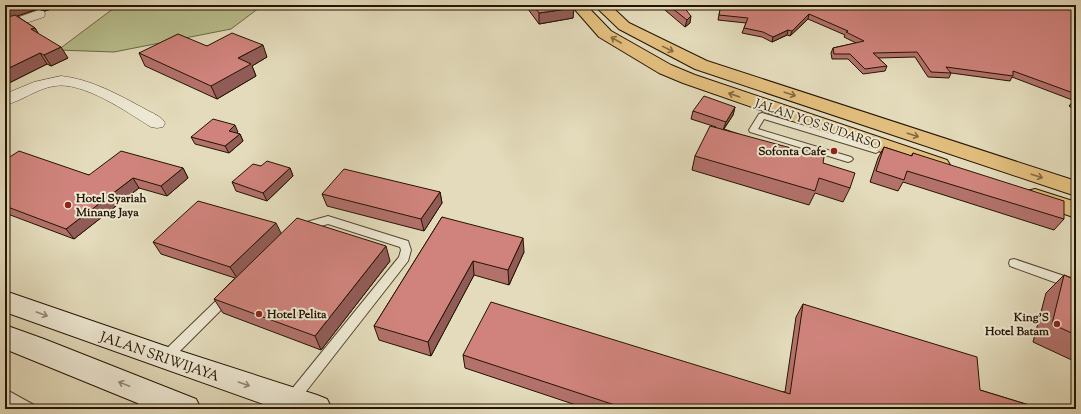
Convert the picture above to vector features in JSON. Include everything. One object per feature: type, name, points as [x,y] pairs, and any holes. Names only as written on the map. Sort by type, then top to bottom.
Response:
[{"type":"main road","name":"JALAN YOS SUDARSO","points":[[578,5],[605,34],[666,69],[689,79],[958,171]]},
{"type":"main road","name":"JALAN YOS SUDARSO","points":[[601,5],[624,26],[701,65],[1076,189]]},
{"type":"main road","points":[[1017,190],[1076,210]]},
{"type":"main road","name":"JALAN SRIWIJAYA","points":[[5,300],[165,358],[317,409]]},
{"type":"main road","points":[[5,337],[34,347],[147,402],[186,409]]},
{"type":"street","points":[[5,26],[39,14]]},
{"type":"street","points":[[5,100],[47,83],[61,81],[74,82],[133,109],[157,123]]},
{"type":"lane","points":[[848,159],[754,130],[762,116],[890,154],[891,149]]},
{"type":"lane","points":[[291,235],[296,229],[328,220],[404,244],[406,250],[404,258],[291,400]]},
{"type":"lane","points":[[1014,263],[1076,285]]},
{"type":"lane","points":[[165,358],[236,288]]},
{"type":"lane","points":[[5,394],[29,409]]},
{"type":"green space","points":[[118,5],[263,5],[231,29],[114,52],[58,50]]},
{"type":"building","points":[[533,5],[572,5],[574,8],[539,13]]},
{"type":"building","points":[[668,5],[682,5],[691,16],[687,20]]},
{"type":"building","points":[[721,5],[1076,5],[1076,94],[1013,71],[1013,76],[946,67],[951,73],[931,72],[917,52],[873,53],[887,66],[865,69],[850,54],[834,54],[833,48],[864,41],[846,32],[848,31],[809,14],[792,31],[788,30],[773,37],[763,32],[744,28],[748,18],[719,15]]},
{"type":"building","points":[[15,15],[35,28],[31,29],[61,47],[44,55],[40,53],[5,70],[5,18]]},
{"type":"building","points":[[232,33],[263,45],[238,58],[251,64],[211,86],[139,53],[178,34],[207,46]]},
{"type":"building","points":[[704,96],[735,107],[726,122],[693,111]]},
{"type":"building","points":[[213,119],[235,125],[229,131],[240,134],[225,146],[191,137]]},
{"type":"building","points":[[710,126],[824,157],[823,163],[855,173],[850,188],[819,178],[815,191],[695,156]]},
{"type":"building","points":[[884,147],[912,156],[913,153],[1064,201],[1064,219],[907,171],[904,180],[876,171]]},
{"type":"building","points":[[19,151],[89,175],[121,151],[183,168],[161,186],[133,178],[66,229],[5,206],[5,160]]},
{"type":"building","points":[[267,161],[290,168],[263,193],[232,182],[253,164],[261,166]]},
{"type":"building","points":[[344,169],[440,192],[421,219],[322,194]]},
{"type":"building","points":[[198,201],[276,223],[230,267],[153,242]]},
{"type":"building","points":[[442,217],[523,238],[508,270],[473,261],[428,342],[374,326]]},
{"type":"building","points":[[297,218],[386,246],[315,336],[214,299]]},
{"type":"building","points":[[1064,275],[1076,280],[1076,335],[1052,324]]},
{"type":"building","points":[[491,302],[790,394],[803,304],[977,357],[980,390],[1042,409],[627,409],[463,355]]},
{"type":"place","name":"Sofonta Cafe","points":[[834,151]]},
{"type":"place","name":"Hotel Syariah Minang Jaya","points":[[68,205]]},
{"type":"place","name":"Hotel Pelita","points":[[259,314]]},
{"type":"place","name":"King'S Hotel Batam","points":[[1057,324]]}]
